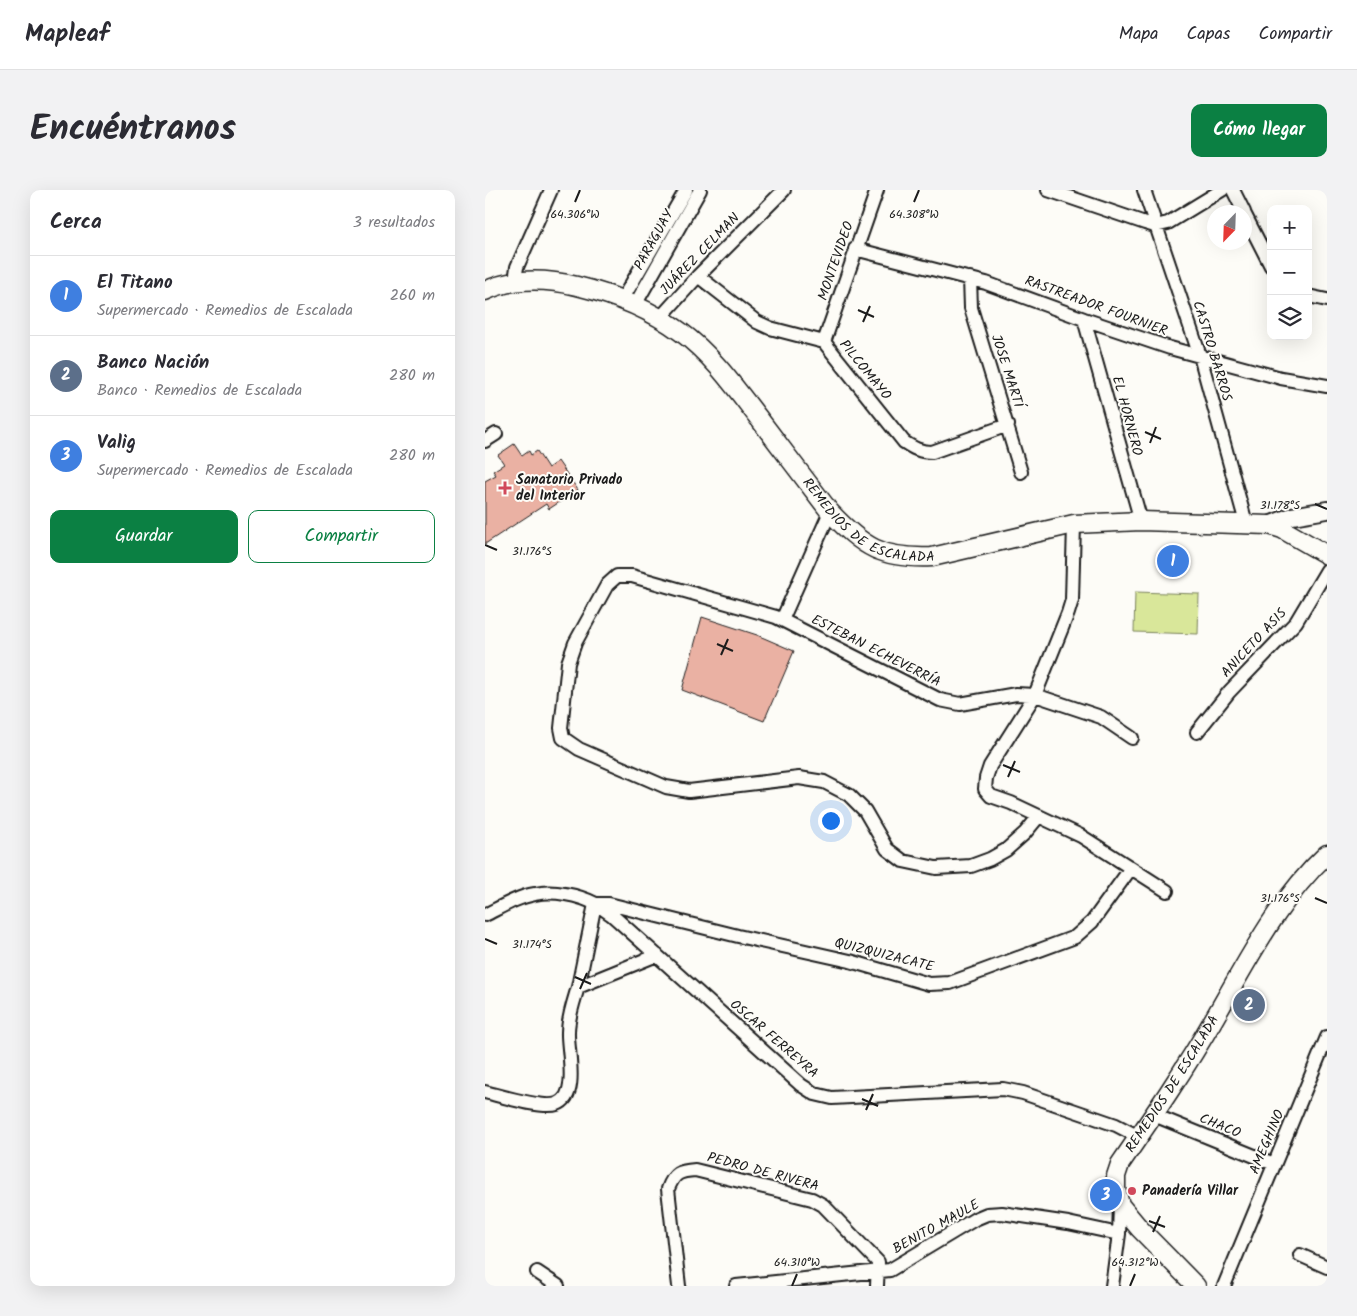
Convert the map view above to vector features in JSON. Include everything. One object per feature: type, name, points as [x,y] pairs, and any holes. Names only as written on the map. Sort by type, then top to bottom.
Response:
[{"type":"main road","name":"REMEDIOS DE ESCALADA","points":[[485,291],[515,281],[567,284],[629,302],[660,318],[681,332],[702,350],[730,381],[830,512],[861,542],[894,556],[912,558],[932,557],[1074,524],[1141,521],[1269,525],[1282,530],[1327,555]]},
{"type":"main road","name":"REMEDIOS DE ESCALADA","points":[[1196,1286],[1140,1228],[1120,1204],[1115,1176],[1120,1164],[1154,1115],[1214,1018],[1275,914],[1313,867],[1327,854]]},
{"type":"street","points":[[515,281],[517,267],[551,190]]},
{"type":"street","name":"PARAGUAY","points":[[629,302],[687,190]]},
{"type":"street","name":"PARAGUAY","points":[[629,302],[700,190]]},
{"type":"street","name":"JUÁREZ CELMAN","points":[[660,318],[698,276],[784,190]]},
{"type":"street","name":"MONTEVIDEO","points":[[824,342],[877,190]]},
{"type":"street","points":[[1048,190],[1155,226],[1167,223],[1222,190]]},
{"type":"street","name":"CASTRO BARROS","points":[[1144,190],[1200,356],[1246,523]]},
{"type":"street","points":[[1233,190],[1240,205]]},
{"type":"street","points":[[1252,229],[1267,258]]},
{"type":"street","name":"RASTREADOR FOURNIER","points":[[855,249],[970,278],[1171,348],[1281,378],[1327,386]]},
{"type":"street","name":"PILCOMAYO","points":[[698,276],[757,322],[769,328],[824,342],[904,442],[914,449],[932,452],[1008,425]]},
{"type":"street","name":"JOSE MARTÍ","points":[[970,278],[971,308],[1021,472]]},
{"type":"street","points":[[1312,297],[1327,300]]},
{"type":"street","name":"EL HORNERO","points":[[1084,319],[1141,521]]},
{"type":"street","points":[[485,441],[496,434]]},
{"type":"street","points":[[1269,525],[1292,516],[1327,510]]},
{"type":"street","points":[[782,620],[830,512]]},
{"type":"street","points":[[1074,524],[1072,600],[1069,614],[1035,695],[990,766],[985,778],[985,789],[991,796],[1081,836],[1167,891]]},
{"type":"street","name":"ANICETO ASIS","points":[[1197,732],[1229,692],[1296,622],[1327,570]]},
{"type":"street","name":"ESTEBAN ECHEVERRÍA","points":[[1039,816],[1025,833],[1006,850],[990,859],[971,866],[936,868],[903,861],[887,849],[865,811],[849,796],[824,782],[799,778],[689,791],[666,787],[579,749],[563,738],[561,728],[568,663],[575,643],[607,585],[617,576],[632,576],[782,620],[940,700],[960,704],[1016,694],[1035,695],[1101,717],[1132,738]]},
{"type":"street","name":"QUIZQUIZACATE","points":[[595,904],[609,904],[849,961],[929,984],[950,983],[1075,937],[1092,922],[1131,868]]},
{"type":"street","name":"OSCAR FERREYRA","points":[[485,916],[512,902],[535,894],[552,893],[571,896],[595,904],[612,915],[801,1085],[815,1094],[832,1098],[1003,1089],[1023,1093],[1116,1125],[1139,1137]]},
{"type":"street","points":[[485,1092],[547,1106],[559,1104],[568,1095],[571,1080],[568,1032],[595,904]]},
{"type":"street","points":[[578,987],[657,955]]},
{"type":"street","name":"AMEGHINO","points":[[1224,1286],[1327,1037]]},
{"type":"street","name":"CHACO","points":[[1154,1115],[1274,1164]]},
{"type":"street","name":"PEDRO DE RIVERA","points":[[679,1286],[668,1189],[671,1180],[681,1171],[695,1170],[812,1199],[823,1205],[878,1262],[879,1271]]},
{"type":"street","points":[[1112,1286],[1119,1234],[1120,1204]]},
{"type":"street","name":"BENITO MAULE","points":[[736,1286],[889,1270],[975,1219],[987,1214],[1002,1213],[1068,1222],[1119,1234]]},
{"type":"street","points":[[1300,1255],[1327,1267]]},
{"type":"street","points":[[877,1286],[879,1271]]},
{"type":"street","points":[[537,1272],[558,1286]]},
{"type":"green space","points":[[1135,592],[1199,594],[1198,634],[1134,632]]},
{"type":"building","points":[[514,444],[522,456],[529,451],[531,455],[537,451],[548,468],[558,461],[578,490],[549,509],[546,504],[485,544],[485,481],[496,475],[493,471],[504,464],[498,455]]},
{"type":"building","points":[[702,617],[757,635],[794,651],[764,721],[682,690]]},
{"type":"place","name":"Sanatorio Privado del Interior","points":[[505,488]]},
{"type":"place","name":"El Titano","points":[[1173,561]]},
{"type":"place","name":"Banco Nación","points":[[1249,1005]]},
{"type":"place","name":"Panadería Villar","points":[[1132,1191]]},
{"type":"place","name":"Valig","points":[[1106,1195]]}]
